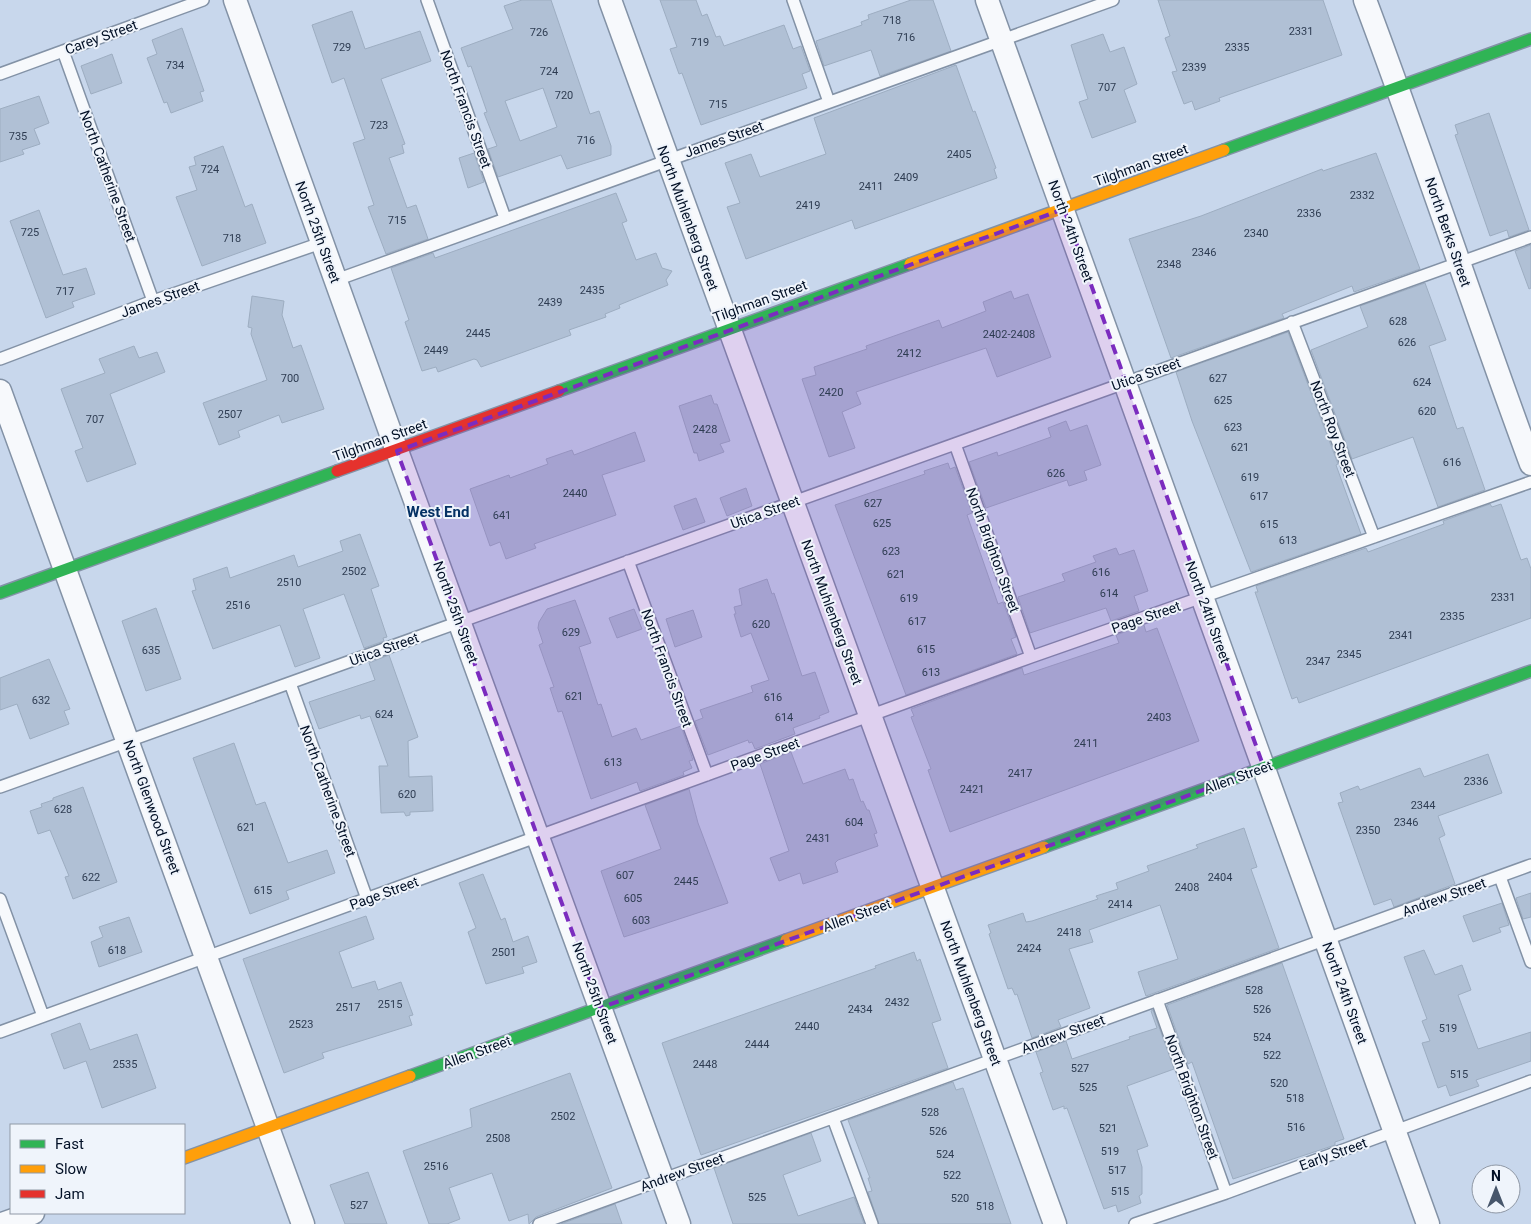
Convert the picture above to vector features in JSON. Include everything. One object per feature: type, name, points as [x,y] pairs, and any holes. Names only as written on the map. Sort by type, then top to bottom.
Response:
[{"type":"main road","name":"Tilghman Street","points":[[0,593],[397,451],[729,328],[1064,209],[1531,39]]},
{"type":"main road","name":"Allen Street","points":[[185,1158],[1531,671]]},
{"type":"street","name":"North 25th Street","points":[[235,0],[397,451],[679,1224]]},
{"type":"street","name":"North Muhlenberg Street","points":[[610,0],[791,503],[1055,1224]]},
{"type":"street","name":"North 24th Street","points":[[987,0],[1064,209],[1428,1224]]},
{"type":"street","name":"North Berks Street","points":[[1365,0],[1398,87],[1531,464]]},
{"type":"street","name":"North Glenwood Street","points":[[0,391],[303,1224]]},
{"type":"street","points":[[2,1224],[30,1214]]},
{"type":"lane","name":"Carey Street","points":[[0,74],[203,0]]},
{"type":"lane","name":"North Francis Street","points":[[427,0],[505,218]]},
{"type":"lane","points":[[793,0],[830,102]]},
{"type":"lane","name":"James Street","points":[[336,280],[1113,0]]},
{"type":"lane","name":"North Catherine Street","points":[[63,51],[153,301]]},
{"type":"lane","name":"Utica Street","points":[[0,787],[1531,237]]},
{"type":"lane","name":"James Street","points":[[0,358],[153,301],[322,242]]},
{"type":"lane","name":"North Roy Street","points":[[1292,322],[1374,537]]},
{"type":"lane","name":"North Brighton Street","points":[[955,444],[1031,657]]},
{"type":"lane","name":"Page Street","points":[[0,1032],[1031,657],[1531,482]]},
{"type":"lane","name":"North Francis Street","points":[[628,561],[707,775]]},
{"type":"lane","name":"North Catherine Street","points":[[290,683],[367,899]]},
{"type":"lane","name":"Andrew Street","points":[[539,1224],[1531,866]]},
{"type":"lane","points":[[1500,877],[1531,962]]},
{"type":"lane","points":[[0,899],[43,1016]]},
{"type":"lane","name":"North Brighton Street","points":[[1157,1000],[1226,1193]]},
{"type":"lane","name":"Early Street","points":[[1135,1224],[1226,1193],[1531,1081]]},
{"type":"lane","points":[[833,1118],[872,1224]]},
{"type":"highlighted area","points":[[1064,209],[1264,768],[600,1008],[397,451]]},
{"type":"building","points":[[522,0],[551,0],[590,114],[599,111],[611,146],[611,155],[567,169],[561,155],[498,177],[488,149],[497,146],[484,113],[487,112],[471,66],[468,67],[461,48],[513,29],[504,6]],"holes":[[[543,88],[557,127],[520,141],[505,101]]]},
{"type":"building","points":[[660,0],[696,0],[702,16],[707,14],[716,37],[720,36],[724,46],[784,25],[793,49],[801,46],[810,71],[802,74],[807,88],[701,125],[682,73],[679,74],[670,49],[677,47]]},
{"type":"building","points":[[911,0],[933,0],[951,51],[880,76],[871,50],[824,66],[816,41],[862,25],[861,22],[869,19],[868,15]]},
{"type":"building","points":[[1158,0],[1323,0],[1342,55],[1219,98],[1220,101],[1195,110],[1192,101],[1184,104],[1172,72],[1177,71],[1165,38],[1170,36]]},
{"type":"building","points":[[352,11],[365,49],[420,31],[431,61],[381,79],[405,144],[402,145],[404,153],[389,158],[407,208],[416,205],[428,239],[386,254],[368,207],[374,205],[353,143],[365,139],[344,78],[332,83],[312,25]]},
{"type":"building","points":[[182,28],[204,91],[200,92],[203,101],[171,113],[167,102],[164,103],[147,58],[157,54],[152,40]]},
{"type":"building","points":[[1103,34],[1110,52],[1124,47],[1137,84],[1124,90],[1136,122],[1092,138],[1079,102],[1088,99],[1071,45]]},
{"type":"building","points":[[112,54],[122,83],[91,94],[81,66]]},
{"type":"building","points":[[956,65],[996,168],[994,169],[997,178],[855,229],[852,220],[746,259],[727,207],[740,203],[725,163],[751,154],[760,177],[826,154],[814,118]]},
{"type":"building","points":[[39,96],[49,123],[34,129],[40,144],[22,150],[24,154],[0,162],[0,109]]},
{"type":"building","points":[[1489,113],[1529,230],[1509,237],[1507,230],[1490,236],[1455,135],[1458,134],[1455,125]]},
{"type":"building","points":[[223,146],[245,207],[252,204],[266,243],[202,266],[176,197],[197,190],[189,167],[196,165],[194,157]]},
{"type":"building","points":[[474,153],[484,182],[468,188],[459,158]]},
{"type":"building","points":[[1376,153],[1420,269],[1354,292],[1352,286],[1282,314],[1284,318],[1171,358],[1129,239],[1201,216],[1322,169],[1323,171]]},
{"type":"building","points":[[616,193],[627,221],[622,223],[636,260],[656,253],[662,268],[672,271],[666,280],[668,285],[619,305],[620,308],[605,314],[606,317],[569,330],[571,335],[481,367],[477,360],[474,359],[438,372],[436,367],[422,371],[405,322],[409,320],[391,268],[433,253],[435,258]]},
{"type":"building","points":[[39,210],[63,275],[86,268],[95,294],[72,302],[74,307],[46,318],[10,221]]},
{"type":"building","points":[[1531,245],[1531,288],[1529,289],[1515,251]]},
{"type":"building","points":[[1425,283],[1446,340],[1429,346],[1457,429],[1463,427],[1485,490],[1438,507],[1413,437],[1352,459],[1311,350],[1368,327],[1360,306]]},
{"type":"building","points":[[1011,291],[1014,299],[1028,294],[1051,357],[997,377],[986,348],[856,392],[861,404],[842,412],[855,448],[829,457],[802,379],[816,375],[814,367],[867,349],[866,346],[939,320],[942,328],[986,311],[983,302]]},
{"type":"building","points":[[252,296],[284,301],[282,315],[293,348],[301,345],[324,409],[282,423],[279,415],[238,431],[240,437],[219,445],[203,403],[267,380],[251,334],[252,328],[248,327]]},
{"type":"building","points":[[1288,332],[1338,464],[1336,465],[1361,534],[1251,572],[1192,421],[1176,372]]},
{"type":"building","points":[[134,346],[139,358],[157,352],[165,372],[110,394],[136,464],[87,482],[75,451],[83,448],[61,389],[105,373],[99,359]]},
{"type":"building","points":[[711,395],[714,404],[717,404],[730,441],[720,444],[724,452],[699,461],[697,453],[694,453],[679,406]]},
{"type":"building","points":[[1066,421],[1070,431],[1087,425],[1101,465],[1084,471],[1087,480],[1069,486],[1067,480],[986,508],[969,462],[997,452],[998,456],[1051,437],[1048,428]]},
{"type":"building","points":[[635,432],[645,461],[602,475],[616,515],[534,544],[536,548],[506,559],[500,542],[490,546],[470,489],[509,475],[510,478],[548,464],[546,459],[572,450],[574,455]]},
{"type":"building","points":[[948,463],[950,469],[955,467],[972,513],[967,515],[998,604],[1003,602],[1016,637],[1011,639],[1017,654],[906,695],[835,505],[925,474],[924,471]]},
{"type":"building","points":[[746,488],[752,506],[727,516],[720,498]]},
{"type":"building","points":[[696,498],[705,522],[683,530],[674,506]]},
{"type":"building","points":[[1490,504],[1492,507],[1501,504],[1521,560],[1527,558],[1531,569],[1531,618],[1299,703],[1297,697],[1292,699],[1255,592],[1258,592],[1256,586],[1366,548],[1368,552],[1444,524],[1443,521]]},
{"type":"building","points":[[360,534],[379,586],[371,589],[387,637],[383,638],[384,641],[364,648],[344,594],[303,609],[320,658],[295,667],[280,625],[213,649],[192,591],[196,590],[193,579],[227,567],[230,578],[294,555],[298,567],[343,551],[340,541]]},
{"type":"building","points":[[1116,548],[1119,555],[1134,550],[1148,591],[1134,596],[1139,611],[1111,621],[1106,608],[1030,633],[1018,597],[1065,581],[1062,574],[1096,562],[1093,556]]},
{"type":"building","points":[[767,579],[772,594],[774,593],[802,676],[815,672],[829,712],[819,716],[820,718],[793,728],[795,734],[755,749],[752,742],[749,743],[748,740],[708,755],[695,721],[703,718],[700,710],[753,692],[751,686],[769,680],[751,633],[741,637],[734,614],[736,614],[734,607],[742,605],[739,589]]},
{"type":"building","points":[[575,600],[591,643],[579,647],[598,705],[601,704],[612,737],[636,728],[641,740],[681,726],[693,760],[689,761],[692,768],[683,772],[684,775],[640,791],[637,782],[591,799],[562,711],[558,712],[550,688],[554,687],[539,645],[543,643],[538,628],[539,622],[547,609]]},
{"type":"building","points":[[156,608],[181,679],[146,691],[122,621]]},
{"type":"building","points":[[634,609],[642,629],[617,638],[609,618]]},
{"type":"building","points":[[693,610],[702,637],[675,647],[666,619]]},
{"type":"building","points":[[1144,625],[1146,632],[1157,628],[1199,741],[950,832],[928,770],[931,769],[911,717],[914,716],[911,709],[1022,668],[1024,675],[1119,643],[1116,635]]},
{"type":"building","points":[[389,655],[418,737],[408,741],[409,777],[432,776],[433,811],[410,812],[410,815],[406,816],[404,812],[381,813],[379,766],[388,766],[370,716],[361,719],[360,715],[319,729],[309,702],[375,680],[369,663]]},
{"type":"building","points":[[49,659],[70,709],[64,711],[69,724],[30,739],[17,704],[0,710],[0,678]]},
{"type":"building","points":[[234,743],[256,805],[265,802],[288,863],[327,850],[335,873],[286,891],[289,899],[250,914],[193,758]]},
{"type":"building","points":[[791,752],[803,784],[845,769],[849,780],[853,779],[861,802],[863,801],[867,810],[869,810],[877,833],[874,834],[878,846],[838,860],[835,863],[838,872],[803,884],[800,873],[779,881],[770,858],[789,851],[760,764]]},
{"type":"building","points":[[1488,754],[1502,793],[1438,816],[1445,835],[1439,838],[1455,884],[1394,907],[1391,899],[1374,905],[1338,803],[1343,802],[1340,793],[1358,786],[1360,790],[1420,768],[1424,777]]},
{"type":"building","points":[[83,787],[117,882],[73,899],[65,877],[69,876],[50,830],[38,834],[30,811],[42,807],[41,804],[53,800],[53,798]]},
{"type":"building","points":[[689,789],[698,823],[728,903],[624,937],[601,871],[661,849],[645,805]]},
{"type":"building","points":[[1244,828],[1257,867],[1251,869],[1279,948],[1146,996],[1138,972],[1178,959],[1160,905],[1089,930],[1093,942],[1069,949],[1090,1008],[1058,1020],[1061,1027],[1032,1038],[1017,994],[1015,995],[1012,988],[1008,989],[989,934],[991,933],[988,925],[1023,913],[1026,922],[1032,921],[1098,899],[1096,896],[1118,889],[1116,883],[1149,871],[1147,866],[1198,848],[1196,845]]},
{"type":"building","points":[[483,874],[501,920],[505,918],[513,942],[528,936],[537,962],[522,967],[524,973],[486,984],[468,932],[476,928],[459,883]]},
{"type":"building","points":[[1531,893],[1531,917],[1523,919],[1516,898]]},
{"type":"building","points":[[1502,903],[1509,925],[1499,928],[1501,932],[1473,942],[1463,916]]},
{"type":"building","points":[[366,916],[374,939],[339,952],[352,988],[375,981],[378,990],[401,982],[413,1015],[409,1016],[412,1025],[322,1053],[324,1058],[284,1073],[243,959]]},
{"type":"building","points":[[129,917],[142,952],[99,967],[91,942],[103,937],[99,927]]},
{"type":"building","points":[[1424,950],[1435,975],[1462,965],[1471,990],[1458,995],[1478,1049],[1531,1032],[1531,1061],[1476,1080],[1479,1086],[1450,1096],[1446,1085],[1438,1088],[1422,1043],[1430,1041],[1422,1021],[1427,1019],[1404,957]]},
{"type":"building","points":[[914,952],[917,961],[920,959],[941,1020],[932,1023],[948,1068],[701,1155],[662,1043],[876,968],[875,966]]},
{"type":"building","points":[[1282,963],[1344,1139],[1335,1142],[1335,1145],[1233,1179],[1192,1062],[1188,1064],[1167,1005]]},
{"type":"building","points":[[1153,1010],[1174,1069],[1127,1086],[1148,1146],[1137,1150],[1142,1167],[1142,1194],[1139,1196],[1141,1203],[1118,1212],[1116,1205],[1104,1209],[1067,1108],[1064,1109],[1064,1106],[1053,1110],[1040,1073],[1043,1072],[1036,1052],[1066,1041],[1072,1059],[1130,1039],[1129,1037],[1157,1028],[1151,1011]]},
{"type":"building","points":[[80,1023],[90,1050],[137,1034],[156,1088],[102,1108],[86,1061],[64,1069],[51,1034]]},
{"type":"building","points":[[570,1073],[612,1188],[536,1217],[529,1224],[528,1214],[509,1221],[492,1173],[449,1188],[460,1219],[447,1224],[429,1224],[403,1151],[472,1127],[470,1109]]},
{"type":"building","points":[[953,1082],[956,1090],[963,1088],[1011,1224],[879,1224],[868,1192],[872,1191],[868,1178],[870,1178],[848,1120]]},
{"type":"building","points":[[811,1133],[821,1161],[783,1175],[798,1216],[854,1197],[864,1224],[733,1224],[714,1168]]},
{"type":"building","points":[[368,1172],[387,1224],[345,1224],[330,1185]]},
{"type":"building","points":[[615,1204],[622,1224],[561,1224]]},
{"type":"traffic: fast","points":[[1224,150],[1531,39]]},
{"type":"traffic: fast","points":[[559,391],[910,264]]},
{"type":"traffic: fast","points":[[0,593],[337,471]]},
{"type":"traffic: fast","points":[[1044,847],[1531,671]]},
{"type":"traffic: fast","points":[[410,1076],[786,940]]},
{"type":"traffic: slow","points":[[910,264],[1224,150]]},
{"type":"traffic: slow","points":[[786,940],[1044,847]]},
{"type":"traffic: slow","points":[[185,1158],[410,1076]]},
{"type":"traffic: jam","points":[[337,471],[559,391]]},
{"type":"district","name":"West End","points":[[438,512]]}]
